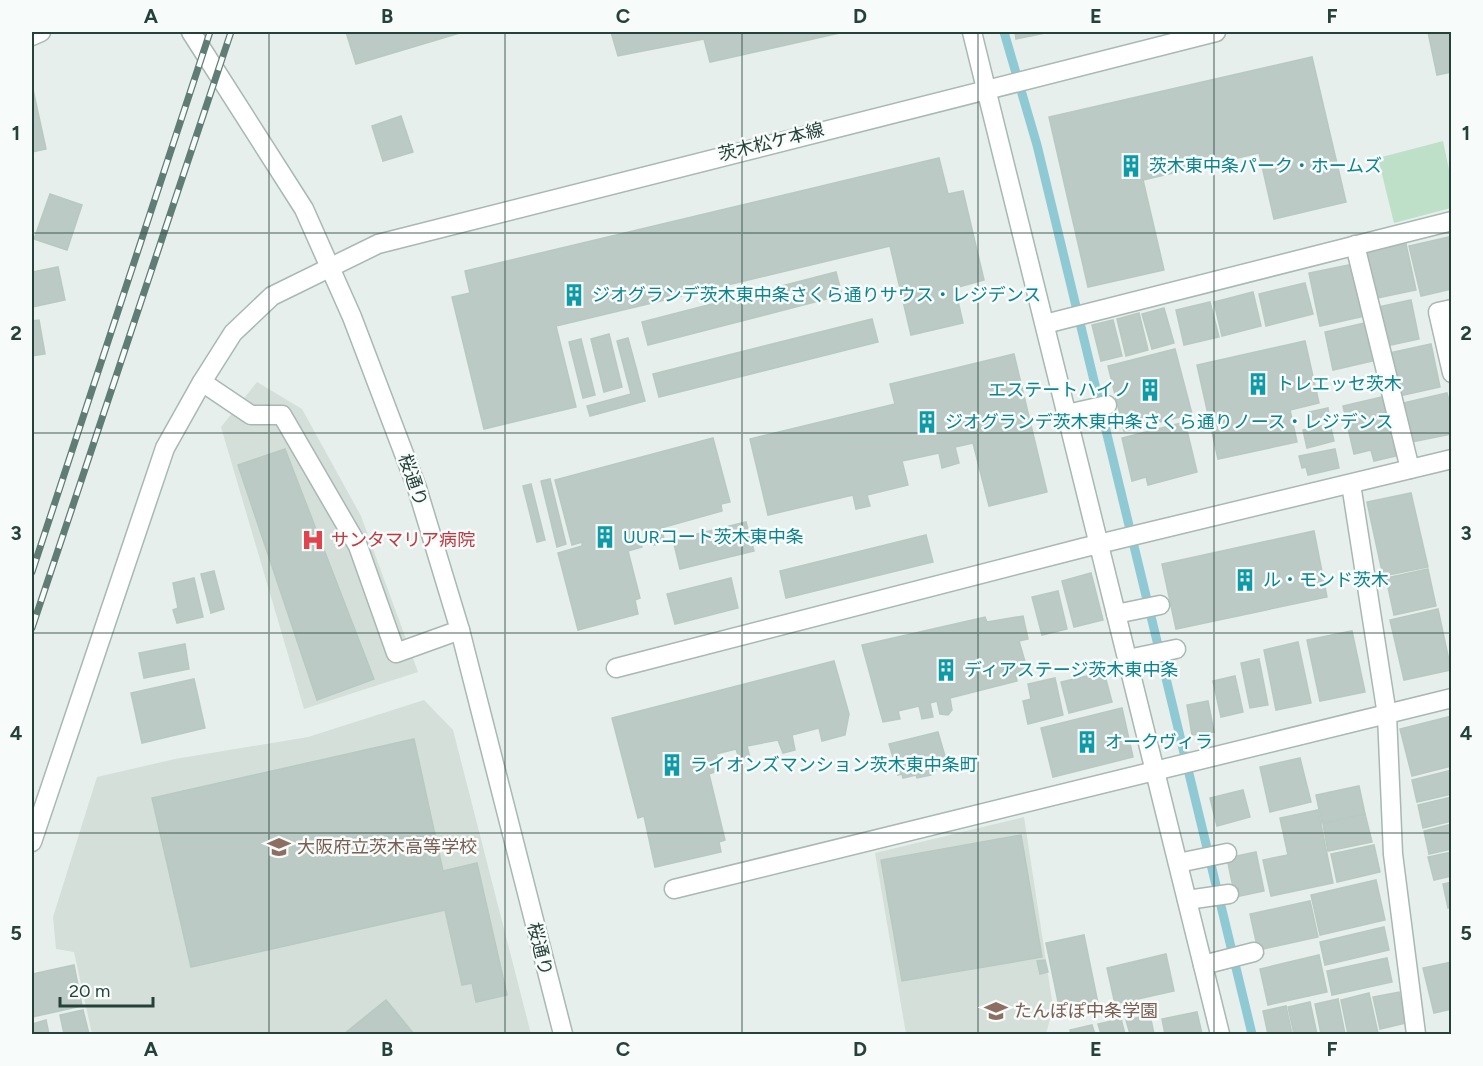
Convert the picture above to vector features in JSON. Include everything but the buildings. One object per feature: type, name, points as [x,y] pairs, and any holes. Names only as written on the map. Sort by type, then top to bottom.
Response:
[{"type":"street","points":[[32,36],[41,32]]},
{"type":"street","name":"桜通り","points":[[191,32],[304,209],[352,317],[417,488],[460,630],[563,1035]]},
{"type":"street","points":[[972,32],[1053,322],[1067,414],[1108,542],[1116,614],[1163,769],[1187,861],[1210,963],[1220,1035]]},
{"type":"street","name":"茨木松ケ本線","points":[[32,842],[165,448],[201,382],[233,333],[272,296],[378,244],[448,224],[1007,84],[1150,40],[1216,32]]},
{"type":"street","points":[[1053,322],[1452,221]]},
{"type":"street","points":[[1355,245],[1410,469]]},
{"type":"street","points":[[1452,309],[1438,312],[1452,373]]},
{"type":"street","points":[[201,382],[251,415],[282,416],[358,546],[396,653],[460,630]]},
{"type":"street","points":[[1067,414],[1107,405]]},
{"type":"street","points":[[616,668],[1108,542],[1452,459]]},
{"type":"street","points":[[1351,484],[1387,715],[1393,854],[1416,1035]]},
{"type":"street","points":[[1116,614],[1160,605]]},
{"type":"street","points":[[1128,659],[1176,649]]},
{"type":"street","points":[[674,889],[1452,698]]},
{"type":"street","points":[[1187,861],[1223,854]]},
{"type":"street","points":[[1194,899],[1229,894]]},
{"type":"street","points":[[1210,963],[1250,953]]},
{"type":"shaded area","name":"サンタマリア病院","points":[[257,382],[302,409],[361,516],[418,672],[304,709],[221,427]]},
{"type":"shaded area","name":"大阪府立茨木高等学校","points":[[424,700],[453,730],[531,1034],[92,1034],[74,952],[56,949],[53,917],[97,777],[175,759],[308,737]]},
{"type":"shaded area","points":[[1024,817],[1053,1007],[1046,1034],[906,1034],[875,853]]},
{"type":"green space","points":[[1443,141],[1451,179],[1451,208],[1394,223],[1378,158]]},
{"type":"waterway","points":[[1004,32],[1037,145],[1252,1034]]},
{"type":"railway","points":[[32,572],[210,32]]},
{"type":"railway","points":[[32,628],[231,32]]},
{"type":"place","name":"茨木東中条パーク・ホームズ","points":[[1131,166]]},
{"type":"place","name":"ジオグランデ茨木東中条さくら通りサウス・レジデンス","points":[[574,295]]},
{"type":"place","name":"トレエッセ茨木","points":[[1258,384]]},
{"type":"place","name":"エステートハイノ","points":[[1150,390]]},
{"type":"place","name":"ジオグランデ茨木東中条さくら通りノース・レジデンス","points":[[927,422]]},
{"type":"place","name":"UURコート茨木東中条","points":[[605,537]]},
{"type":"place","name":"サンタマリア病院","points":[[313,540]]},
{"type":"place","name":"ル・モンド茨木","points":[[1245,580]]},
{"type":"place","name":"ディアステージ茨木東中条","points":[[946,670]]},
{"type":"place","name":"オークヴィラ","points":[[1087,742]]},
{"type":"place","name":"ライオンズマンション茨木東中条町","points":[[672,765]]},
{"type":"place","name":"大阪府立茨木高等学校","points":[[279,847]]},
{"type":"place","name":"たんぽぽ中条学園","points":[[996,1011]]}]
